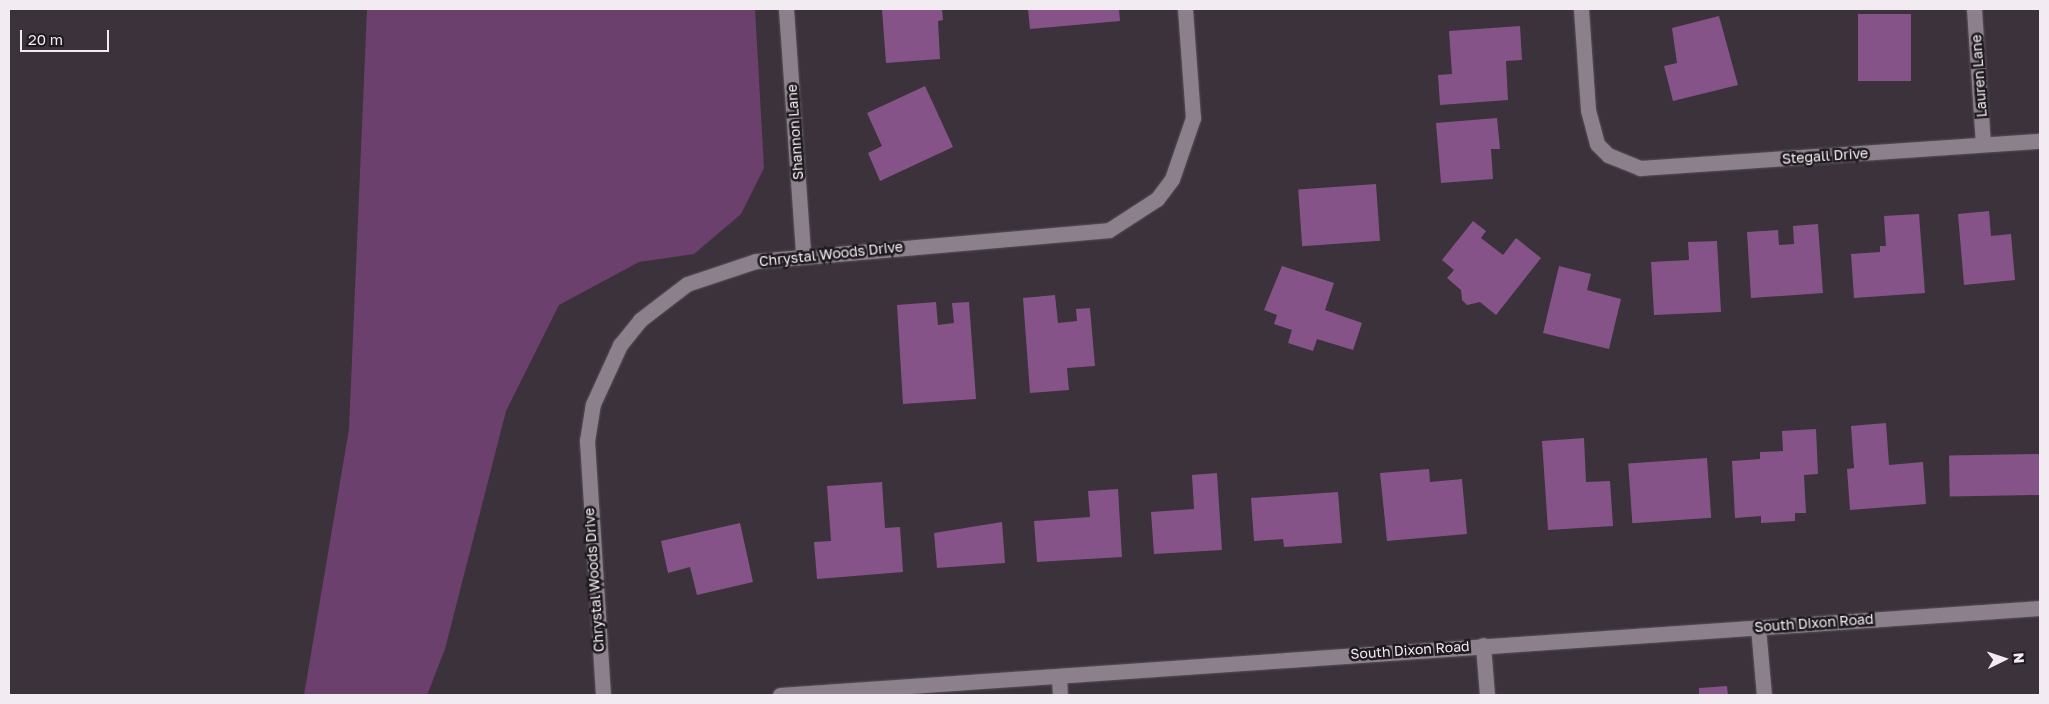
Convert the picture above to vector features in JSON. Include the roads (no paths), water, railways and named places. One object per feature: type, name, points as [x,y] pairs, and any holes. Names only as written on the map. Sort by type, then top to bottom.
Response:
[{"type":"street","name":"Shannon Lane","points":[[786,9],[803,255]]},
{"type":"street","name":"Chrystal Woods Drive","points":[[603,695],[587,441],[593,404],[620,345],[640,320],[687,284],[756,261],[803,255],[1109,230],[1157,199],[1172,179],[1192,118],[1185,9]]},
{"type":"street","name":"Stegall Drive","points":[[1581,9],[1588,110],[1597,144],[1611,157],[1640,168],[1664,168],[2040,141]]},
{"type":"street","name":"Lauren Lane","points":[[1974,9],[1983,144]]},
{"type":"street","name":"South Dixon Road","points":[[780,695],[2040,608]]},
{"type":"street","points":[[1758,626],[1764,695]]},
{"type":"street","points":[[1483,645],[1487,695]]},
{"type":"street","points":[[1059,677],[1060,695]]}]
